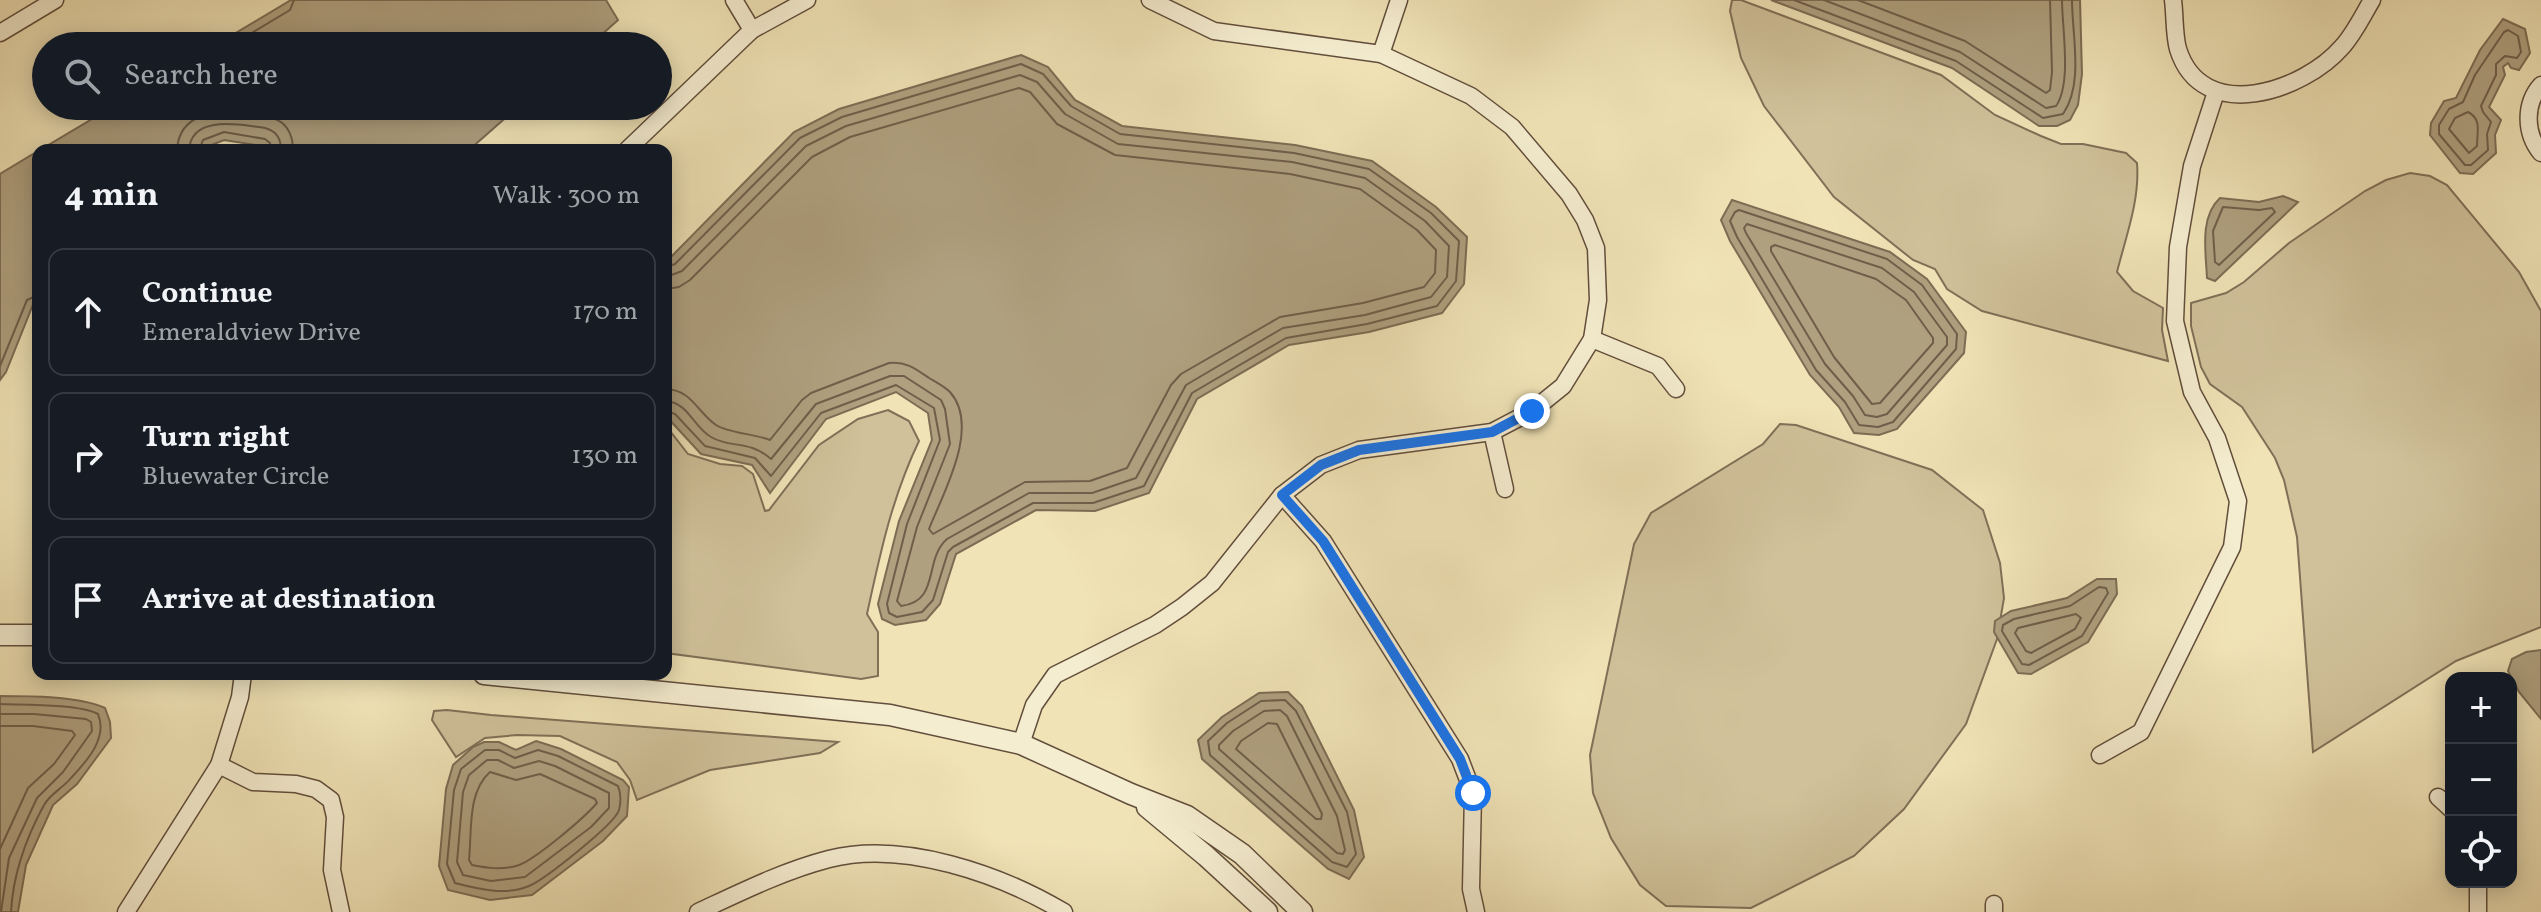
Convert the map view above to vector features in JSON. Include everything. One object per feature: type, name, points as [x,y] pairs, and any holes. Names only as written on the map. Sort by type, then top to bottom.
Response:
[{"type":"street","points":[[0,33],[55,0]]},
{"type":"street","points":[[734,0],[752,30]]},
{"type":"street","points":[[672,107],[752,30],[807,0]]},
{"type":"street","points":[[1021,744],[1034,705],[1055,675],[1155,625],[1182,607],[1212,583],[1282,495],[1321,465],[1359,450],[1492,432],[1532,411],[1563,386],[1592,339],[1598,300],[1596,248],[1585,220],[1569,194],[1512,127],[1471,96],[1381,54],[1214,31],[1150,0]]},
{"type":"street","points":[[1381,54],[1399,0]]},
{"type":"street","points":[[2173,0],[2178,50],[2194,77],[2216,92],[2255,94],[2300,81],[2342,48],[2372,0]]},
{"type":"street","points":[[2541,85],[2527,107],[2533,143],[2541,153]]},
{"type":"street","points":[[2100,755],[2141,732],[2232,547],[2238,501],[2217,438],[2192,392],[2175,321],[2178,247],[2192,166],[2216,92]]},
{"type":"street","points":[[633,144],[658,120]]},
{"type":"street","points":[[1592,339],[1658,366],[1676,389]]},
{"type":"street","points":[[1492,432],[1505,489]]},
{"type":"street","points":[[1282,495],[1323,541],[1460,759],[1473,793],[1471,889],[1476,912]]},
{"type":"street","points":[[0,635],[32,635]]},
{"type":"street","points":[[126,912],[219,765],[242,680]]},
{"type":"street","points":[[543,680],[890,715],[1021,744],[1187,816],[1231,846],[1302,912]]},
{"type":"street","points":[[219,765],[253,782],[296,784],[316,789],[331,800],[335,817],[332,870],[341,912]]},
{"type":"street","points":[[1131,794],[1267,912]]},
{"type":"street","points":[[698,912],[780,874],[806,866],[833,858],[888,854],[935,861],[985,876],[1064,912]]},
{"type":"street","points":[[2478,888],[2478,912]]},
{"type":"shaded area","points":[[1732,0],[1741,0],[1941,75],[1995,115],[2061,144],[2083,144],[2126,153],[2137,163],[2136,191],[2117,272],[2133,291],[2163,308],[2162,330],[2168,361],[1982,311],[1947,289],[1935,269],[1913,260],[1834,197],[1764,106],[1741,58],[1730,11]]},
{"type":"shaded area","points":[[2410,173],[2430,176],[2447,185],[2519,272],[2541,311],[2541,627],[2456,661],[2313,752],[2297,537],[2284,480],[2275,458],[2242,407],[2210,384],[2201,367],[2191,326],[2191,303],[2226,293],[2244,282],[2289,243],[2365,191],[2386,180]]},
{"type":"shaded area","points":[[888,410],[909,421],[919,441],[894,505],[867,614],[878,632],[878,676],[861,679],[672,654],[672,434],[688,454],[720,464],[742,466],[753,474],[765,511],[769,510],[819,445],[858,419]]},
{"type":"shaded area","points":[[1780,424],[1796,425],[1932,470],[1983,510],[2000,563],[2004,598],[1997,639],[1966,724],[1904,809],[1854,856],[1751,908],[1666,906],[1640,885],[1611,838],[1593,793],[1590,755],[1634,544],[1651,513],[1763,444]]},
{"type":"shaded area","points":[[434,711],[838,742],[820,753],[710,770],[637,800],[630,780],[617,762],[560,736],[485,738],[456,757],[432,720]]},
{"type":"water","points":[[291,0],[606,0],[618,20],[605,32],[237,32]]},
{"type":"water","points":[[1771,0],[2080,0],[2082,74],[2078,105],[2070,120],[2057,126],[2039,126],[1952,68]]},
{"type":"water","points":[[2503,19],[2525,29],[2530,53],[2519,70],[2511,68],[2508,63],[2503,67],[2505,75],[2489,107],[2501,120],[2495,135],[2496,153],[2473,174],[2460,173],[2430,135],[2431,123],[2444,101],[2456,98],[2480,50]]},
{"type":"water","points":[[1021,55],[1048,67],[1075,100],[1122,126],[1295,145],[1372,161],[1436,207],[1467,237],[1464,284],[1442,313],[1369,332],[1289,345],[1197,399],[1149,493],[1095,511],[1036,510],[956,554],[940,604],[926,620],[895,625],[882,619],[878,604],[899,521],[932,440],[928,413],[896,392],[826,419],[770,493],[752,465],[701,454],[672,423],[672,256],[794,132],[839,109]]},
{"type":"water","points":[[90,120],[503,120],[476,144],[250,144],[224,140],[214,144],[50,144]]},
{"type":"water","points":[[32,155],[32,307],[0,380],[0,174]]},
{"type":"water","points":[[2283,196],[2298,202],[2215,281],[2207,278],[2206,225],[2213,206],[2220,198],[2259,202]]},
{"type":"water","points":[[1732,200],[1890,252],[1927,279],[1966,332],[1964,353],[1897,429],[1879,435],[1854,433],[1839,407],[1810,375],[1730,241],[1721,220]]},
{"type":"water","points":[[2097,579],[2116,579],[2117,594],[2088,642],[2031,674],[2018,673],[1994,632],[1995,621],[2011,611],[2067,598]]},
{"type":"water","points":[[2541,650],[2541,719],[2517,688],[2517,672],[2508,671],[2512,659],[2526,652]]},
{"type":"water","points":[[1288,692],[1302,706],[1354,810],[1364,857],[1349,879],[1328,869],[1202,759],[1198,740],[1222,717],[1259,693]]},
{"type":"water","points":[[0,696],[82,701],[105,708],[110,722],[111,738],[77,784],[53,805],[26,865],[18,912],[0,912]]},
{"type":"water","points":[[536,741],[561,749],[623,780],[629,787],[627,816],[603,841],[532,895],[490,900],[448,890],[439,866],[446,789],[453,765],[473,747],[484,742],[499,742],[516,750]]},
{"type":"route","points":[[1473,793],[1460,759],[1323,541],[1282,495],[1321,465],[1359,450],[1492,432],[1532,411]]}]
